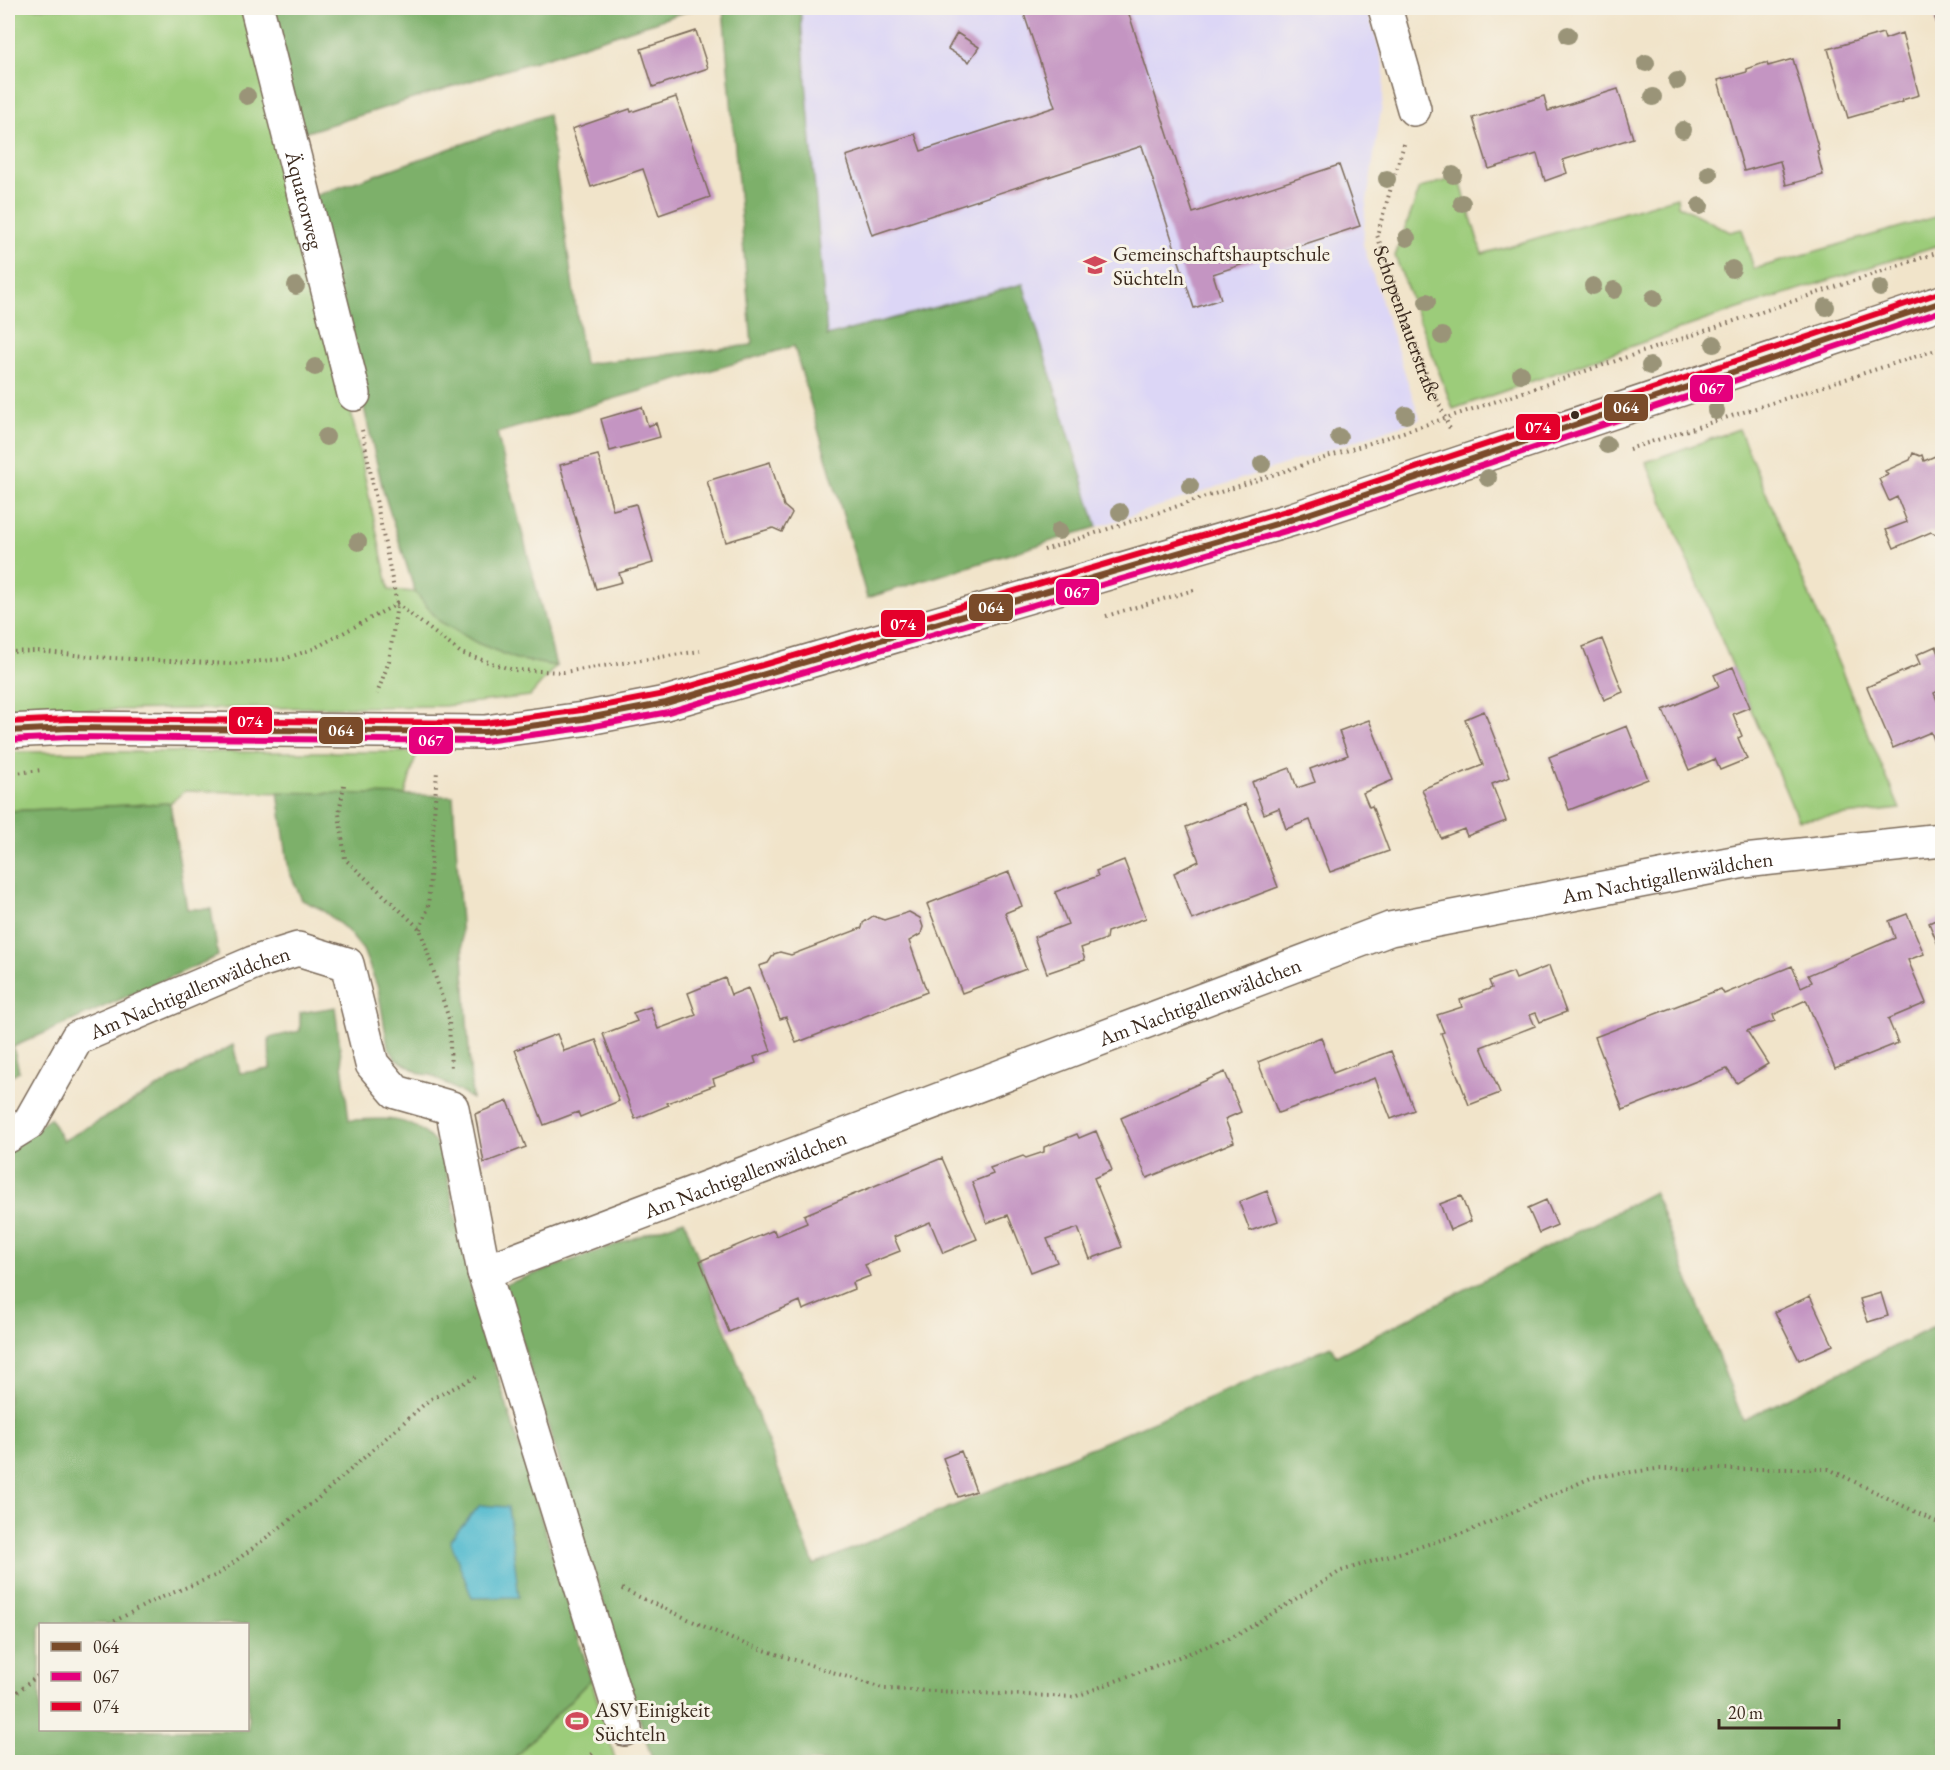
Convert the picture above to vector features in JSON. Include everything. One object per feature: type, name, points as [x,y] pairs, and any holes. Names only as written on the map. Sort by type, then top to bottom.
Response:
[{"type":"street","name":"Äquatorweg","points":[[257,8],[354,394]]},
{"type":"street","points":[[1385,8],[1414,109]]},
{"type":"street","points":[[8,731],[68,728],[485,732],[583,719],[666,703],[1293,519],[1942,302]]},
{"type":"street","name":"Am Nachtigallenwäldchen","points":[[484,1272],[1390,929],[1744,861],[1942,840]]},
{"type":"street","name":"Am Nachtigallenwäldchen","points":[[8,1136],[29,1123],[77,1038],[253,963],[298,949],[347,964],[372,1064],[396,1092],[452,1108]]},
{"type":"street","points":[[452,1108],[484,1272],[625,1729]]},
{"type":"path","name":"Schopenhauerstraße","points":[[1414,109],[1377,235],[1427,376],[1463,461]]},
{"type":"path","points":[[1043,550],[1446,418],[1942,251]]},
{"type":"path","points":[[354,394],[397,604],[389,661],[377,694]]},
{"type":"path","points":[[397,604],[461,653],[513,670],[564,672],[700,651]]},
{"type":"path","points":[[8,651],[230,664],[284,659],[313,649],[397,604]]},
{"type":"path","points":[[420,929],[428,908],[437,770]]},
{"type":"path","points":[[344,785],[339,813],[345,859],[420,929],[449,1019],[452,1108]]},
{"type":"path","points":[[111,1623],[155,1600],[217,1575],[315,1502],[429,1400],[511,1361]]},
{"type":"path","points":[[575,1567],[736,1641],[885,1689],[1074,1697],[1239,1634],[1341,1571],[1467,1532],[1593,1477],[1656,1469],[1829,1469],[1942,1526]]},
{"type":"path","points":[[8,1699],[39,1675]]},
{"type":"shaded area","name":"Gemeinschaftshauptschule Süchteln","points":[[800,8],[1367,8],[1384,67],[1383,98],[1365,213],[1363,245],[1420,419],[1097,527],[1023,284],[827,336]]},
{"type":"green space","points":[[8,8],[248,8],[347,393],[389,590],[415,592],[439,621],[516,659],[556,666],[530,696],[444,706],[8,711]]},
{"type":"green space","points":[[266,8],[697,8],[300,134]]},
{"type":"green space","points":[[723,8],[800,8],[827,336],[1023,284],[1097,527],[867,598],[794,346],[497,433],[556,666],[516,659],[477,643],[439,621],[415,592],[383,490],[315,196],[548,114],[584,364],[752,345]]},
{"type":"green space","points":[[1459,177],[1482,254],[1677,197],[1678,205],[1730,232],[1742,229],[1754,269],[1942,215],[1942,244],[1726,313],[1453,409],[1395,256],[1420,188]]},
{"type":"green space","points":[[1739,429],[1900,809],[1798,820],[1646,462]]},
{"type":"green space","points":[[8,752],[417,752],[405,795],[185,791],[170,803],[8,811]]},
{"type":"green space","points":[[278,792],[453,796],[472,1099],[431,1075],[421,1074],[396,1059],[388,1046],[378,988],[363,950],[346,929],[321,909],[302,900],[289,871]]},
{"type":"green space","points":[[170,803],[187,909],[211,909],[218,956],[13,1047],[19,1071],[8,1078],[8,811]]},
{"type":"green space","points":[[335,1007],[349,1120],[400,1121],[421,1130],[442,1151],[472,1293],[591,1679],[510,1762],[8,1762],[8,1152],[50,1118],[63,1141],[233,1045],[240,1073],[270,1069],[269,1038],[300,1031],[300,1013]]},
{"type":"green space","points":[[1654,1192],[1743,1420],[1942,1323],[1942,1762],[653,1762],[504,1285],[684,1220],[814,1565],[1331,1346],[1336,1356]]},
{"type":"green space","name":"ASV Einigkeit Süchteln","points":[[591,1679],[616,1762],[510,1762]]},
{"type":"water","points":[[480,1505],[508,1507],[519,1597],[472,1598],[450,1540]]},
{"type":"building","points":[[1022,8],[1127,8],[1193,213],[1339,165],[1360,226],[1213,274],[1221,299],[1194,308],[1142,146],[872,235],[846,156],[915,134],[921,151],[1055,107]]},
{"type":"building","points":[[1942,16],[1942,41],[1935,18]]},
{"type":"building","points":[[696,31],[708,68],[653,87],[641,49]]},
{"type":"building","points":[[957,33],[979,47],[969,62],[948,49]]},
{"type":"building","points":[[1883,33],[1885,39],[1902,33],[1919,95],[1848,118],[1828,49]]},
{"type":"building","points":[[1793,59],[1819,150],[1817,151],[1823,175],[1786,185],[1780,161],[1744,171],[1718,80],[1747,72],[1747,69],[1764,63],[1768,66]]},
{"type":"building","points":[[1618,89],[1633,138],[1563,160],[1567,173],[1545,181],[1537,154],[1489,169],[1473,118],[1544,96],[1548,111]]},
{"type":"building","points":[[676,97],[710,197],[659,215],[643,169],[591,187],[572,129],[630,109],[631,112]]},
{"type":"building","points":[[642,407],[648,426],[656,423],[660,437],[610,451],[601,419]]},
{"type":"building","points":[[1913,453],[1922,455],[1924,461],[1942,453],[1942,527],[1938,535],[1931,532],[1894,548],[1886,530],[1907,522],[1897,497],[1889,501],[1879,479],[1888,475],[1885,471],[1910,460]]},
{"type":"building","points":[[598,455],[613,510],[636,504],[653,563],[619,573],[622,582],[596,589],[560,465]]},
{"type":"building","points":[[770,462],[784,506],[792,513],[782,532],[773,528],[726,542],[707,481]]},
{"type":"building","points":[[1602,639],[1623,692],[1604,700],[1583,647]]},
{"type":"building","points":[[1936,646],[1942,661],[1942,689],[1934,693],[1942,712],[1942,739],[1935,742],[1931,732],[1893,748],[1867,687],[1920,664],[1916,655]]},
{"type":"building","points":[[1733,667],[1750,707],[1733,714],[1742,736],[1738,738],[1747,759],[1720,770],[1715,759],[1689,770],[1663,710],[1719,686],[1714,675]]},
{"type":"building","points":[[1484,711],[1510,777],[1492,784],[1506,821],[1467,836],[1464,829],[1441,838],[1422,789],[1483,765],[1465,719]]},
{"type":"building","points":[[1369,720],[1393,780],[1363,793],[1369,807],[1372,806],[1389,851],[1330,872],[1310,820],[1286,829],[1279,808],[1264,814],[1252,782],[1290,768],[1297,788],[1315,782],[1310,769],[1348,755],[1339,731]]},
{"type":"building","points":[[1627,726],[1648,779],[1569,810],[1549,757]]},
{"type":"building","points":[[1246,804],[1278,887],[1192,920],[1174,873],[1199,861],[1186,827]]},
{"type":"building","points":[[1124,860],[1146,918],[1107,932],[1106,939],[1081,948],[1085,960],[1047,973],[1034,937],[1068,924],[1055,892],[1098,876],[1096,871]]},
{"type":"building","points":[[1009,872],[1022,906],[1005,913],[1026,969],[962,993],[927,904]]},
{"type":"building","points":[[909,912],[920,918],[923,927],[921,934],[909,941],[927,992],[796,1043],[786,1017],[780,1019],[759,966],[768,963],[774,954],[780,952],[791,955],[862,928],[863,923],[873,916],[884,920]]},
{"type":"building","points":[[1907,914],[1924,954],[1908,960],[1926,1003],[1888,1019],[1898,1043],[1835,1068],[1806,1000],[1773,1015],[1775,1021],[1747,1031],[1768,1064],[1737,1083],[1727,1069],[1623,1110],[1595,1037],[1721,989],[1724,994],[1792,966],[1801,987],[1812,982],[1808,975],[1895,938],[1889,921]]},
{"type":"building","points":[[1942,917],[1942,955],[1929,923]]},
{"type":"building","points":[[1549,966],[1566,1012],[1540,1022],[1536,1013],[1530,1015],[1535,1026],[1481,1047],[1500,1093],[1469,1105],[1441,1033],[1444,1032],[1437,1015],[1462,1007],[1460,1000],[1492,988],[1489,981],[1513,972],[1516,979]]},
{"type":"building","points":[[725,978],[731,995],[748,988],[771,1051],[754,1057],[756,1063],[713,1079],[715,1085],[667,1103],[669,1105],[635,1119],[603,1034],[637,1021],[633,1013],[650,1007],[658,1029],[696,1015],[688,993]]},
{"type":"building","points":[[557,1034],[564,1051],[596,1040],[619,1101],[580,1117],[578,1112],[544,1125],[515,1050]]},
{"type":"building","points":[[1321,1037],[1333,1073],[1391,1051],[1414,1110],[1391,1119],[1375,1078],[1278,1113],[1258,1062]]},
{"type":"building","points":[[1225,1072],[1241,1112],[1225,1119],[1234,1142],[1147,1178],[1121,1118]]},
{"type":"building","points":[[508,1101],[526,1147],[484,1163],[475,1114]]},
{"type":"building","points":[[1096,1131],[1112,1170],[1094,1178],[1122,1247],[1090,1259],[1078,1228],[1047,1239],[1057,1262],[1031,1272],[1008,1215],[987,1223],[972,1182],[993,1174],[990,1168],[1023,1156],[1026,1158],[1044,1152],[1044,1147],[1077,1134],[1079,1138]]},
{"type":"building","points":[[942,1158],[977,1239],[943,1253],[930,1222],[894,1237],[900,1251],[865,1265],[870,1276],[852,1283],[854,1289],[803,1310],[800,1301],[729,1332],[700,1261],[774,1230],[776,1236],[807,1223],[804,1215]]},
{"type":"building","points":[[1267,1191],[1278,1221],[1250,1231],[1239,1202]]},
{"type":"building","points":[[1461,1196],[1471,1221],[1450,1230],[1440,1204]]},
{"type":"building","points":[[1546,1200],[1557,1225],[1539,1233],[1528,1208]]},
{"type":"building","points":[[1881,1293],[1888,1316],[1868,1322],[1860,1299]]},
{"type":"building","points":[[1810,1296],[1833,1345],[1799,1360],[1775,1312]]},
{"type":"building","points":[[961,1451],[976,1491],[958,1497],[943,1458]]},
{"type":"transit line","name":"074","points":[[8,722],[68,719],[484,723],[582,710],[664,694],[1290,510],[1939,293]]},
{"type":"transit line","name":"064","points":[[8,731],[68,728],[485,732],[583,719],[666,703],[1293,519],[1942,302]]},
{"type":"transit line","name":"067","points":[[8,740],[68,737],[485,741],[584,728],[668,712],[1296,528],[1942,311]]},
{"type":"place","name":"Gemeinschaftshauptschule Süchteln","points":[[1095,265]]},
{"type":"place","name":"ASV Einigkeit Süchteln","points":[[577,1721]]}]
